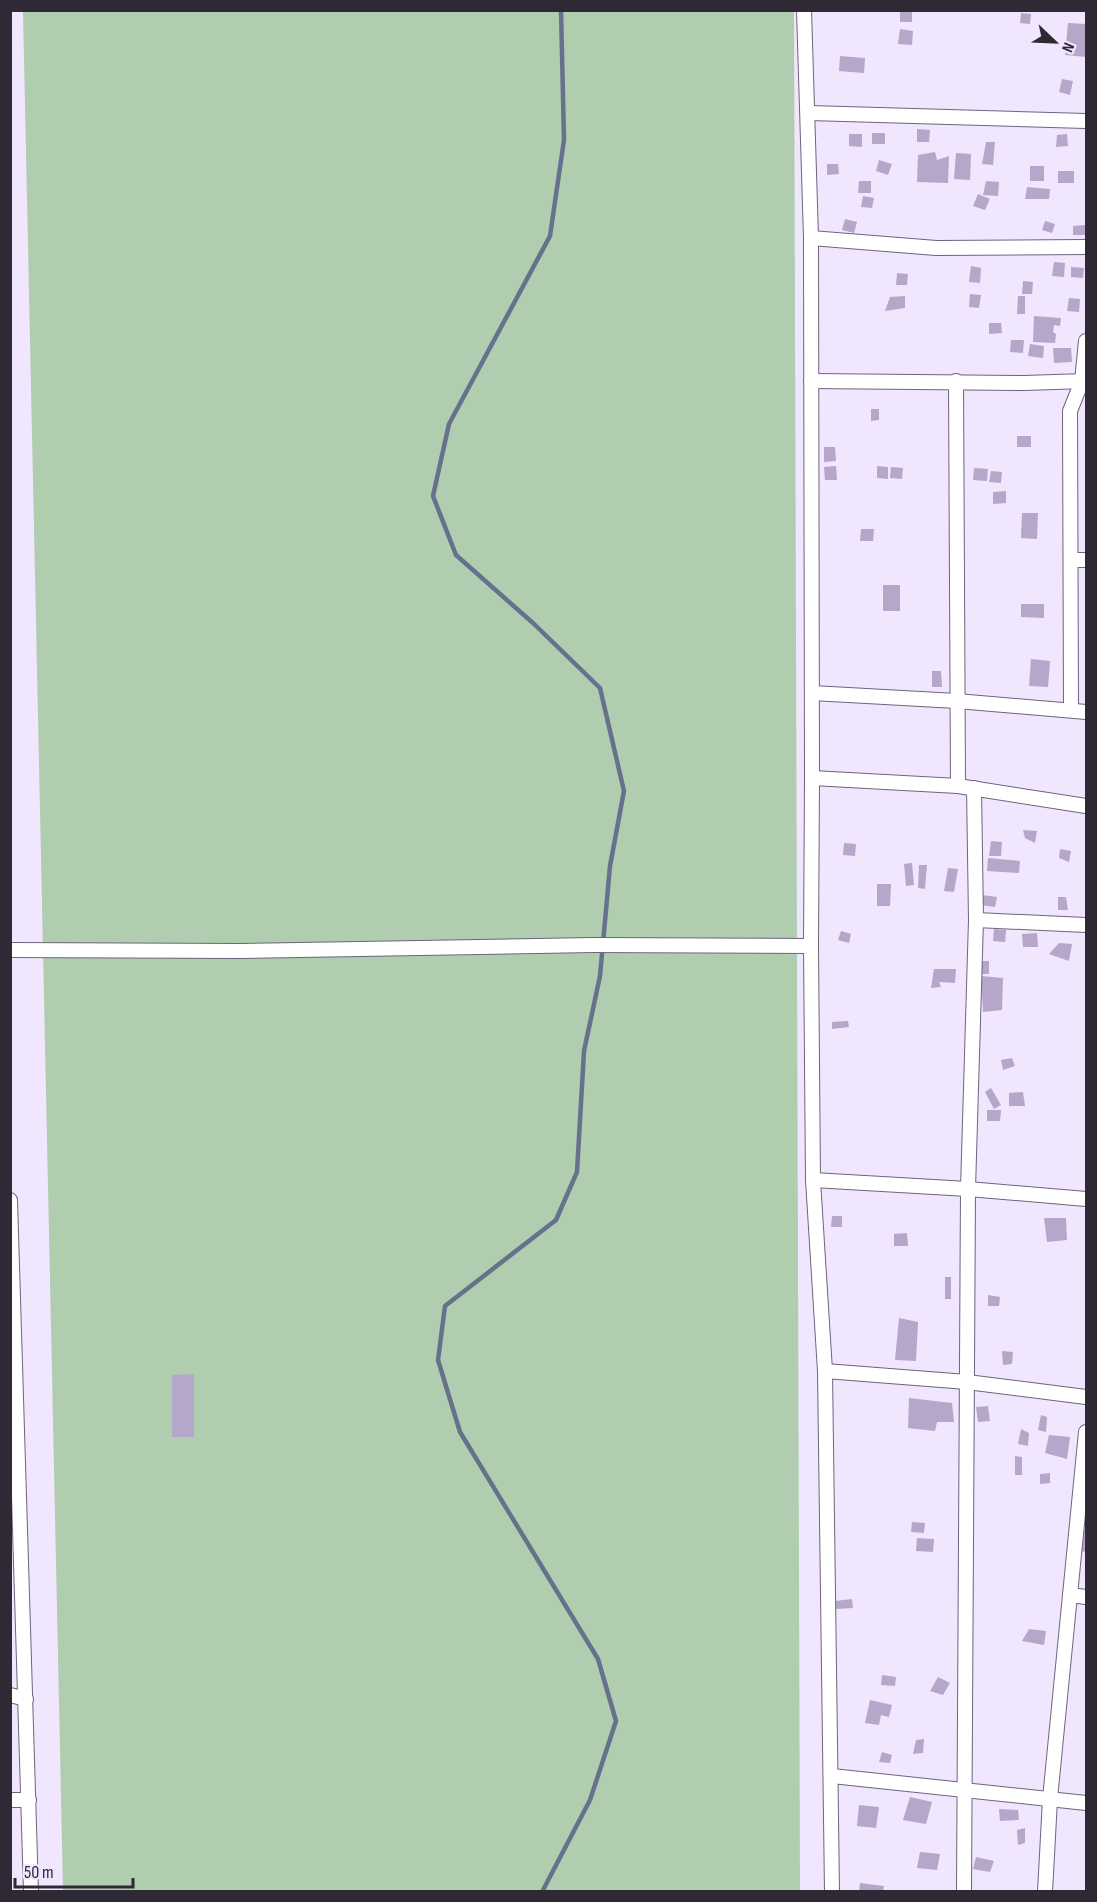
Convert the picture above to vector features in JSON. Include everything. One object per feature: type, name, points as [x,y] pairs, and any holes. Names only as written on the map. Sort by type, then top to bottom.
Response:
[{"type":"street","points":[[804,10],[811,238],[813,1180],[825,1371],[832,1892]]},
{"type":"street","points":[[808,113],[1086,121]]},
{"type":"street","points":[[811,238],[936,248],[1086,247]]},
{"type":"street","points":[[1071,710],[1070,411],[1084,381],[1086,341]]},
{"type":"street","points":[[811,381],[1024,383],[1084,381]]},
{"type":"street","points":[[956,381],[958,786]]},
{"type":"street","points":[[1071,560],[1086,560]]},
{"type":"street","points":[[812,693],[957,701],[1086,712]]},
{"type":"street","points":[[812,778],[958,786],[1086,806]]},
{"type":"street","points":[[964,1892],[968,1189],[976,920],[974,788]]},
{"type":"street","points":[[976,920],[1086,925]]},
{"type":"street","points":[[10,950],[240,951],[593,945],[811,946]]},
{"type":"street","points":[[813,1180],[968,1189],[1086,1200]]},
{"type":"street","points":[[10,1200],[14,1420],[26,1699],[31,1892]]},
{"type":"street","points":[[825,1371],[967,1382],[1086,1397]]},
{"type":"street","points":[[1045,1892],[1050,1799],[1070,1595],[1083,1499],[1086,1432]]},
{"type":"street","points":[[1070,1595],[1086,1597]]},
{"type":"street","points":[[10,1695],[26,1699]]},
{"type":"street","points":[[832,1776],[1086,1803]]},
{"type":"street","points":[[10,1800],[29,1800]]},
{"type":"green space","points":[[23,11],[794,11],[800,1891],[63,1891]]},
{"type":"building","points":[[900,12],[912,12],[912,22],[900,22]]},
{"type":"building","points":[[1021,13],[1031,14],[1030,24],[1020,23]]},
{"type":"building","points":[[1068,23],[1086,24],[1086,57],[1065,55]]},
{"type":"building","points":[[900,29],[913,31],[912,45],[898,44]]},
{"type":"building","points":[[840,56],[865,58],[864,73],[839,71]]},
{"type":"building","points":[[1062,79],[1073,81],[1070,95],[1059,92]]},
{"type":"building","points":[[917,129],[930,130],[929,142],[917,142]]},
{"type":"building","points":[[872,133],[885,133],[885,144],[872,144]]},
{"type":"building","points":[[849,134],[862,134],[862,147],[849,146]]},
{"type":"building","points":[[1067,134],[1068,146],[1056,147],[1057,135]]},
{"type":"building","points":[[986,142],[995,142],[993,165],[982,164]]},
{"type":"building","points":[[935,152],[937,160],[949,156],[948,183],[917,182],[918,155]]},
{"type":"building","points":[[956,153],[971,154],[970,180],[954,179]]},
{"type":"building","points":[[879,160],[892,164],[888,175],[876,171]]},
{"type":"building","points":[[827,164],[838,164],[839,174],[827,175]]},
{"type":"building","points":[[1030,166],[1044,166],[1044,181],[1030,181]]},
{"type":"building","points":[[1058,171],[1074,171],[1074,183],[1058,183]]},
{"type":"building","points":[[859,181],[871,181],[871,193],[858,193]]},
{"type":"building","points":[[986,181],[999,182],[998,196],[983,195]]},
{"type":"building","points":[[1027,187],[1050,189],[1049,199],[1025,199]]},
{"type":"building","points":[[978,194],[990,199],[985,210],[973,206]]},
{"type":"building","points":[[863,196],[874,198],[872,208],[861,207]]},
{"type":"building","points":[[845,219],[857,222],[854,233],[842,230]]},
{"type":"building","points":[[1045,221],[1055,224],[1052,233],[1042,230]]},
{"type":"building","points":[[1086,225],[1086,235],[1073,235],[1073,226]]},
{"type":"building","points":[[1054,262],[1065,263],[1064,277],[1052,276]]},
{"type":"building","points":[[971,266],[981,268],[980,283],[969,282]]},
{"type":"building","points":[[1071,267],[1084,268],[1083,278],[1071,277]]},
{"type":"building","points":[[897,273],[908,274],[907,285],[896,285]]},
{"type":"building","points":[[1023,281],[1033,282],[1032,294],[1022,294]]},
{"type":"building","points":[[970,294],[981,295],[979,308],[969,307]]},
{"type":"building","points":[[905,296],[905,308],[885,311],[890,297]]},
{"type":"building","points":[[1018,296],[1025,296],[1025,314],[1017,314]]},
{"type":"building","points":[[1069,298],[1080,299],[1079,312],[1067,311]]},
{"type":"building","points":[[1034,316],[1061,318],[1060,326],[1054,325],[1055,343],[1033,342]]},
{"type":"building","points":[[989,323],[1001,323],[1002,333],[989,334]]},
{"type":"building","points":[[1011,340],[1024,340],[1023,353],[1010,352]]},
{"type":"building","points":[[1030,344],[1044,346],[1043,358],[1028,356]]},
{"type":"building","points":[[1053,348],[1071,348],[1072,362],[1054,363]]},
{"type":"building","points":[[871,409],[879,409],[879,420],[871,421]]},
{"type":"building","points":[[1017,436],[1031,436],[1031,447],[1017,447]]},
{"type":"building","points":[[824,447],[835,447],[836,461],[824,462]]},
{"type":"building","points":[[836,466],[837,480],[825,480],[824,467]]},
{"type":"building","points":[[877,466],[888,467],[888,479],[877,478]]},
{"type":"building","points":[[891,467],[903,468],[902,479],[890,478]]},
{"type":"building","points":[[974,468],[988,469],[987,481],[973,480]]},
{"type":"building","points":[[991,471],[1002,472],[1001,483],[989,482]]},
{"type":"building","points":[[1006,491],[1006,503],[993,504],[993,492]]},
{"type":"building","points":[[1022,513],[1038,513],[1037,539],[1021,538]]},
{"type":"building","points":[[861,529],[874,529],[873,541],[860,541]]},
{"type":"building","points":[[883,585],[900,585],[900,611],[883,611]]},
{"type":"building","points":[[1021,604],[1044,604],[1044,618],[1021,617]]},
{"type":"building","points":[[1031,659],[1050,661],[1048,687],[1029,686]]},
{"type":"building","points":[[932,671],[941,671],[942,687],[932,687]]},
{"type":"building","points":[[1023,830],[1037,831],[1035,843],[1025,838]]},
{"type":"building","points":[[991,841],[1002,842],[1001,856],[989,856]]},
{"type":"building","points":[[844,843],[856,844],[855,856],[843,855]]},
{"type":"building","points":[[1060,849],[1071,851],[1069,862],[1059,858]]},
{"type":"building","points":[[988,858],[1020,861],[1019,873],[987,871]]},
{"type":"building","points":[[912,863],[914,885],[906,886],[904,864]]},
{"type":"building","points":[[919,865],[927,865],[925,889],[918,888]]},
{"type":"building","points":[[948,868],[958,869],[954,892],[944,891]]},
{"type":"building","points":[[877,884],[891,884],[890,906],[877,906]]},
{"type":"building","points":[[982,895],[997,897],[995,907],[980,905]]},
{"type":"building","points":[[1058,897],[1066,897],[1068,910],[1058,910]]},
{"type":"building","points":[[994,929],[1006,930],[1005,942],[993,941]]},
{"type":"building","points":[[841,931],[851,934],[849,943],[838,940]]},
{"type":"building","points":[[1037,933],[1038,947],[1023,947],[1022,934]]},
{"type":"building","points":[[1059,943],[1072,944],[1069,961],[1049,954]]},
{"type":"building","points":[[981,961],[989,961],[989,974],[981,974]]},
{"type":"building","points":[[934,969],[956,969],[955,983],[939,982],[941,987],[931,988]]},
{"type":"building","points":[[981,976],[1003,978],[1002,1010],[983,1012]]},
{"type":"building","points":[[848,1021],[849,1027],[832,1029],[832,1022]]},
{"type":"building","points":[[1012,1058],[1015,1066],[1003,1070],[1001,1060]]},
{"type":"building","points":[[991,1088],[1001,1105],[994,1109],[985,1092]]},
{"type":"building","points":[[1023,1092],[1025,1106],[1009,1106],[1009,1093]]},
{"type":"building","points":[[987,1110],[1001,1110],[1000,1121],[987,1121]]},
{"type":"building","points":[[832,1216],[842,1216],[842,1227],[831,1227]]},
{"type":"building","points":[[1044,1218],[1066,1218],[1067,1240],[1047,1242]]},
{"type":"building","points":[[907,1233],[908,1246],[894,1246],[894,1234]]},
{"type":"building","points":[[945,1277],[951,1277],[951,1299],[945,1299]]},
{"type":"building","points":[[988,1295],[1000,1297],[999,1306],[988,1306]]},
{"type":"building","points":[[899,1318],[918,1322],[916,1361],[895,1360]]},
{"type":"building","points":[[1002,1351],[1013,1352],[1012,1364],[1003,1365]]},
{"type":"building","points":[[194,1374],[194,1437],[172,1437],[172,1375]]},
{"type":"building","points":[[909,1398],[952,1403],[954,1422],[937,1422],[935,1431],[908,1428]]},
{"type":"building","points":[[988,1406],[990,1421],[978,1422],[976,1407]]},
{"type":"building","points":[[1041,1415],[1047,1417],[1046,1432],[1038,1430]]},
{"type":"building","points":[[1021,1429],[1029,1433],[1028,1446],[1018,1444]]},
{"type":"building","points":[[1049,1435],[1070,1437],[1067,1459],[1045,1453]]},
{"type":"building","points":[[1015,1456],[1022,1457],[1022,1475],[1015,1475]]},
{"type":"building","points":[[1050,1473],[1050,1483],[1040,1484],[1040,1474]]},
{"type":"building","points":[[912,1522],[925,1523],[924,1533],[911,1532]]},
{"type":"building","points":[[1082,1530],[1086,1530],[1086,1552],[1080,1551]]},
{"type":"building","points":[[917,1538],[934,1539],[933,1552],[916,1551]]},
{"type":"building","points":[[852,1599],[853,1608],[836,1609],[835,1601]]},
{"type":"building","points":[[1029,1629],[1046,1631],[1044,1645],[1022,1641]]},
{"type":"building","points":[[882,1675],[896,1677],[895,1686],[881,1685]]},
{"type":"building","points":[[938,1677],[950,1683],[943,1695],[930,1691]]},
{"type":"building","points":[[870,1700],[892,1705],[889,1717],[881,1715],[879,1725],[865,1723]]},
{"type":"building","points":[[924,1739],[923,1753],[913,1754],[916,1740]]},
{"type":"building","points":[[882,1752],[892,1755],[890,1763],[879,1762]]},
{"type":"building","points":[[910,1797],[932,1802],[926,1824],[903,1820]]},
{"type":"building","points":[[859,1805],[879,1807],[876,1828],[857,1826]]},
{"type":"building","points":[[999,1809],[1018,1810],[1019,1820],[1000,1821]]},
{"type":"building","points":[[1025,1828],[1025,1843],[1018,1845],[1017,1830]]},
{"type":"building","points":[[920,1852],[940,1854],[937,1870],[917,1868]]},
{"type":"building","points":[[976,1857],[994,1861],[990,1872],[973,1869]]},
{"type":"building","points":[[860,1883],[884,1886],[883,1892],[859,1892]]},
{"type":"waterway","points":[[542,1892],[590,1800],[616,1721],[598,1659],[460,1432],[438,1360],[445,1306],[556,1220],[577,1172],[584,1051],[600,976],[610,866],[624,791],[600,688],[533,623],[456,555],[433,496],[449,424],[550,236],[564,140],[561,10]]}]
